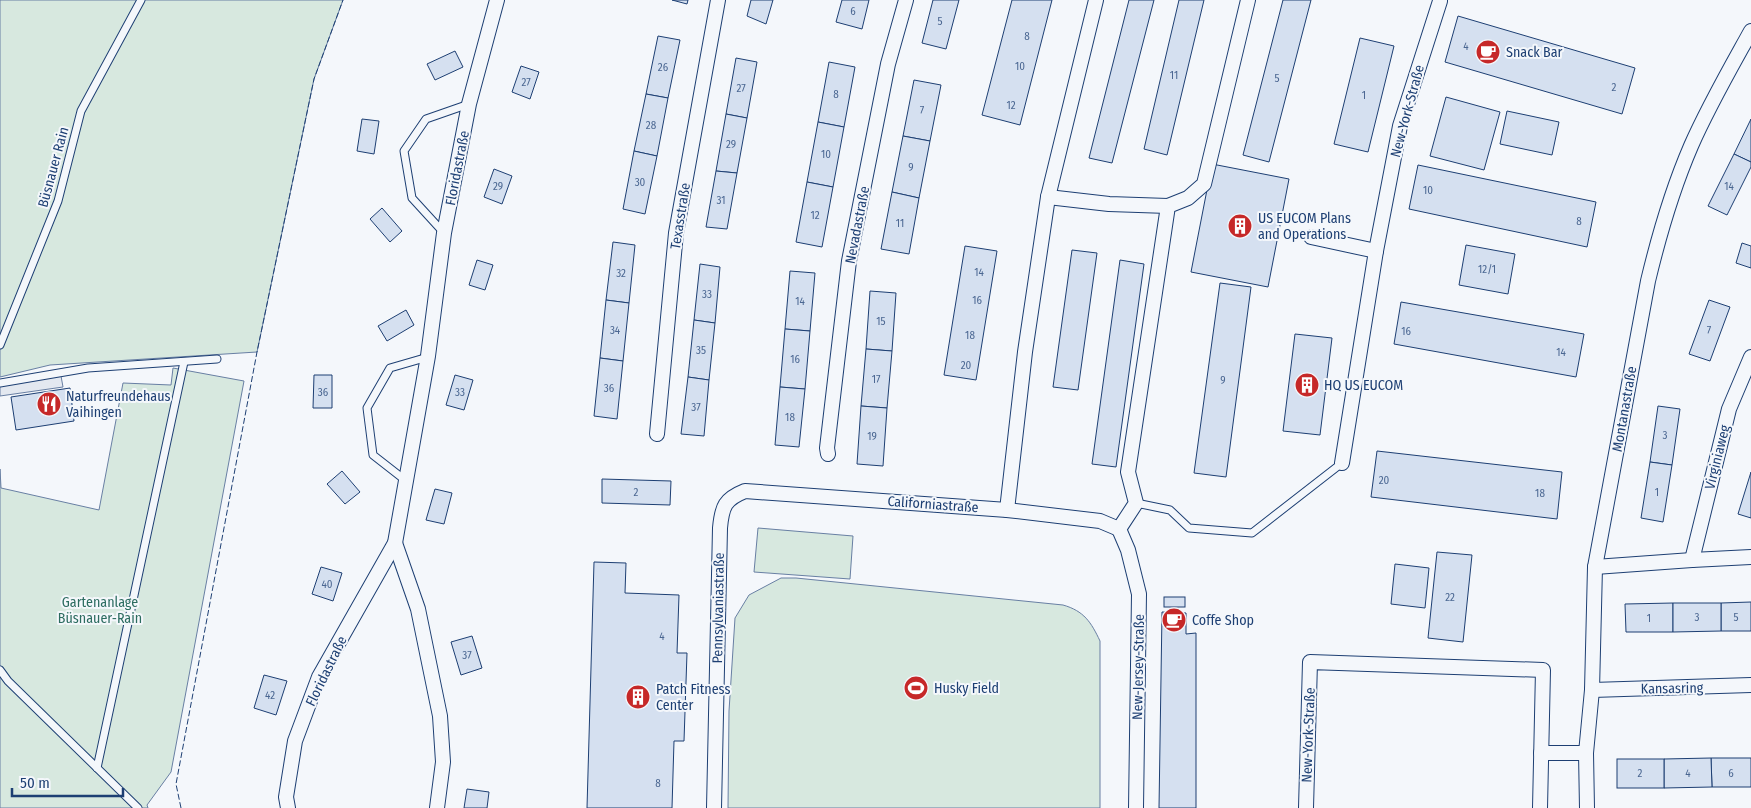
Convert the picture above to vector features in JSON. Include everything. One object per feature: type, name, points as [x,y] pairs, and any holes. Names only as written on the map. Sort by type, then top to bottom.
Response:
[{"type":"street","name":"Floridastraße","points":[[288,808],[286,797],[295,741],[319,678],[394,543],[428,356],[444,233],[469,104],[497,0]]},
{"type":"street","name":"Texasstraße","points":[[657,434],[676,233],[718,0]]},
{"type":"street","name":"Nevadastraße","points":[[828,454],[827,448],[849,261],[888,64],[906,0]]},
{"type":"street","points":[[1007,510],[1025,352],[1048,197],[1096,0]]},
{"type":"street","points":[[1048,197],[1109,204],[1168,206],[1188,198],[1204,184],[1248,0]]},
{"type":"street","name":"New-York-Straße","points":[[1342,463],[1376,251],[1400,126],[1440,2]]},
{"type":"street","name":"Montanastraße","points":[[1587,808],[1586,753],[1592,690],[1595,567],[1633,357],[1659,238],[1671,200],[1691,146],[1751,31]]},
{"type":"street","points":[[1119,529],[1136,503],[1128,472],[1168,206]]},
{"type":"street","points":[[1311,237],[1376,251]]},
{"type":"street","name":"Virginiaweg","points":[[1692,560],[1730,410],[1751,357]]},
{"type":"street","name":"Californiastraße","points":[[745,491],[1007,510],[1100,522],[1119,529]]},
{"type":"street","name":"Pennsylvaniastraße","points":[[714,808],[720,528],[724,505],[732,496],[745,491]]},
{"type":"street","name":"New-Jersey-Straße","points":[[1119,529],[1128,550],[1139,594],[1136,808]]},
{"type":"street","name":"Floridastraße","points":[[394,543],[418,610],[440,716],[443,762],[437,808]]},
{"type":"street","points":[[1595,567],[1751,557]]},
{"type":"street","name":"New-York-Straße","points":[[1306,808],[1310,662],[1543,670],[1541,753]]},
{"type":"street","name":"Kansasring","points":[[1592,690],[1751,686]]},
{"type":"street","points":[[1540,808],[1541,753],[1586,753]]},
{"type":"lane","name":"Büsnauer Rain","points":[[0,345],[58,201],[82,112],[141,0]]},
{"type":"lane","name":"Floridastraße","points":[[444,233],[412,198],[404,151],[426,119],[469,104]]},
{"type":"lane","points":[[405,480],[373,455],[367,408],[390,368],[428,356]]},
{"type":"lane","points":[[0,383],[88,368],[217,359]]},
{"type":"lane","points":[[97,768],[184,362]]},
{"type":"lane","points":[[1136,503],[1170,510],[1188,528],[1252,533],[1342,463]]},
{"type":"lane","points":[[0,670],[8,681],[138,808]]},
{"type":"green space","points":[[0,0],[343,0],[314,79],[257,352],[50,365],[0,377]]},
{"type":"green space","name":"Gartenanlage Büsnauer-Rain","points":[[173,368],[244,381],[171,772],[147,805],[148,808],[0,808],[0,469],[1,488],[99,510],[123,383],[171,385]]},
{"type":"green space","points":[[758,528],[853,536],[850,579],[754,572]]},
{"type":"green space","name":"Husky Field","points":[[781,578],[1063,605],[1082,614],[1090,623],[1100,641],[1100,808],[728,808],[729,711],[735,618],[749,595]]},
{"type":"shaded area","points":[[61,376],[63,387],[0,396],[0,385]]},
{"type":"building","points":[[672,0],[688,0],[687,4]]},
{"type":"building","points":[[751,0],[773,0],[766,24],[747,16]]},
{"type":"building","points":[[842,0],[869,0],[862,29],[836,22]]},
{"type":"building","points":[[933,0],[959,0],[946,49],[922,43]]},
{"type":"building","points":[[1012,0],[1052,0],[1020,125],[982,115]]},
{"type":"building","points":[[1129,0],[1154,0],[1112,163],[1089,158]]},
{"type":"building","points":[[1179,0],[1204,0],[1167,155],[1144,149]]},
{"type":"building","points":[[1283,0],[1311,0],[1269,162],[1243,155]]},
{"type":"building","points":[[1458,16],[1635,68],[1622,114],[1445,62]]},
{"type":"building","points":[[658,36],[680,40],[668,98],[646,94]]},
{"type":"building","points":[[1360,38],[1394,46],[1368,152],[1334,144]]},
{"type":"building","points":[[455,51],[463,67],[435,80],[427,64]]},
{"type":"building","points":[[736,58],[757,62],[747,118],[726,114]]},
{"type":"building","points":[[829,62],[855,67],[844,127],[818,122]]},
{"type":"building","points":[[521,66],[539,72],[530,99],[512,92]]},
{"type":"building","points":[[914,80],[941,85],[930,141],[903,136]]},
{"type":"building","points":[[646,94],[668,98],[657,156],[634,151]]},
{"type":"building","points":[[1446,97],[1500,112],[1484,170],[1430,156]]},
{"type":"building","points":[[1507,111],[1559,122],[1552,155],[1500,144]]},
{"type":"building","points":[[726,114],[747,118],[737,173],[716,171]]},
{"type":"building","points":[[362,119],[379,121],[374,154],[357,151]]},
{"type":"building","points":[[1751,119],[1751,162],[1734,154]]},
{"type":"building","points":[[818,122],[844,127],[833,187],[807,182]]},
{"type":"building","points":[[903,136],[930,141],[919,198],[892,192]]},
{"type":"building","points":[[634,151],[657,156],[645,214],[623,209]]},
{"type":"building","points":[[1734,154],[1751,162],[1751,167],[1727,215],[1708,206]]},
{"type":"building","name":"US EUCOM Plans and Operations","points":[[1212,164],[1289,179],[1268,287],[1191,272]]},
{"type":"building","points":[[1418,165],[1596,202],[1587,247],[1409,209]]},
{"type":"building","points":[[494,169],[512,176],[502,204],[484,197]]},
{"type":"building","points":[[716,171],[737,173],[727,229],[706,227]]},
{"type":"building","points":[[807,182],[833,187],[822,247],[796,242]]},
{"type":"building","points":[[892,192],[919,198],[909,254],[881,249]]},
{"type":"building","points":[[382,208],[402,231],[390,242],[370,219]]},
{"type":"building","points":[[613,242],[635,245],[629,303],[606,300]]},
{"type":"building","points":[[1742,243],[1751,246],[1751,268],[1736,263]]},
{"type":"building","points":[[1466,245],[1515,254],[1508,294],[1459,285]]},
{"type":"building","points":[[965,246],[997,251],[976,380],[944,375]]},
{"type":"building","points":[[1072,250],[1097,253],[1078,390],[1053,387]]},
{"type":"building","points":[[477,260],[493,265],[485,290],[469,285]]},
{"type":"building","points":[[1120,260],[1144,264],[1116,467],[1092,464]]},
{"type":"building","points":[[700,264],[720,267],[715,323],[694,320]]},
{"type":"building","points":[[790,271],[815,273],[810,331],[785,329]]},
{"type":"building","points":[[1220,283],[1251,287],[1226,477],[1194,473]]},
{"type":"building","points":[[870,291],[896,293],[892,351],[866,349]]},
{"type":"building","points":[[606,300],[629,303],[623,361],[600,358]]},
{"type":"building","points":[[1709,300],[1730,307],[1710,361],[1689,354]]},
{"type":"building","points":[[1401,302],[1584,334],[1576,377],[1394,344]]},
{"type":"building","points":[[406,310],[414,325],[387,341],[378,326]]},
{"type":"building","points":[[694,320],[715,323],[709,380],[688,377]]},
{"type":"building","points":[[785,329],[810,331],[805,389],[780,387]]},
{"type":"building","name":"HQ US EUCOM","points":[[1295,334],[1332,338],[1320,435],[1283,431]]},
{"type":"building","points":[[866,349],[892,351],[887,408],[861,406]]},
{"type":"building","points":[[600,358],[623,361],[617,419],[594,416]]},
{"type":"building","points":[[314,375],[332,375],[332,408],[313,408]]},
{"type":"building","points":[[455,375],[473,380],[464,410],[446,405]]},
{"type":"building","points":[[688,377],[709,380],[704,436],[681,434]]},
{"type":"building","points":[[780,387],[805,389],[799,447],[775,445]]},
{"type":"building","points":[[70,388],[74,421],[16,430],[11,397]]},
{"type":"building","points":[[861,406],[887,408],[883,466],[857,464]]},
{"type":"building","points":[[1658,406],[1680,409],[1672,465],[1650,462]]},
{"type":"building","points":[[1377,451],[1562,472],[1557,519],[1371,497]]},
{"type":"building","points":[[1650,462],[1672,465],[1663,522],[1641,518]]},
{"type":"building","points":[[342,471],[360,492],[345,504],[327,484]]},
{"type":"building","points":[[1751,472],[1751,518],[1738,514]]},
{"type":"building","points":[[602,479],[671,481],[670,505],[602,503]]},
{"type":"building","points":[[435,489],[452,493],[444,524],[426,520]]},
{"type":"building","points":[[1437,552],[1472,555],[1463,642],[1428,638]]},
{"type":"building","name":"Patch Fitness Center","points":[[594,562],[626,563],[625,593],[679,595],[677,653],[687,653],[684,741],[674,741],[672,808],[587,808]]},
{"type":"building","points":[[1395,564],[1429,568],[1425,608],[1391,604]]},
{"type":"building","points":[[321,567],[342,573],[333,601],[312,594]]},
{"type":"building","points":[[1164,597],[1185,597],[1185,607],[1164,607]]},
{"type":"building","points":[[1751,602],[1751,631],[1721,631],[1721,603]]},
{"type":"building","points":[[1673,603],[1673,632],[1626,632],[1625,604]]},
{"type":"building","points":[[1673,603],[1721,603],[1721,631],[1673,632]]},
{"type":"building","points":[[1162,612],[1186,613],[1186,634],[1196,633],[1196,808],[1159,808]]},
{"type":"building","points":[[472,636],[482,668],[461,675],[451,642]]},
{"type":"building","points":[[264,675],[287,681],[276,715],[254,708]]},
{"type":"building","points":[[1711,758],[1751,758],[1751,787],[1712,787]]},
{"type":"building","points":[[1711,758],[1712,787],[1664,788],[1664,759]]},
{"type":"building","points":[[1617,759],[1664,759],[1664,788],[1617,788]]},
{"type":"building","points":[[467,789],[489,792],[487,808],[464,808]]},
{"type":"fence","points":[[181,808],[176,784],[257,352],[314,79],[343,0]]},
{"type":"place","name":"Snack Bar","points":[[1488,52]]},
{"type":"place","name":"US EUCOM Plans and Operations","points":[[1240,226]]},
{"type":"place","name":"HQ US EUCOM","points":[[1307,385]]},
{"type":"place","name":"Naturfreundehaus Vaihingen","points":[[49,404]]},
{"type":"place","name":"Coffe Shop","points":[[1174,620]]},
{"type":"place","name":"Husky Field","points":[[916,688]]},
{"type":"place","name":"Patch Fitness Center","points":[[638,697]]}]
